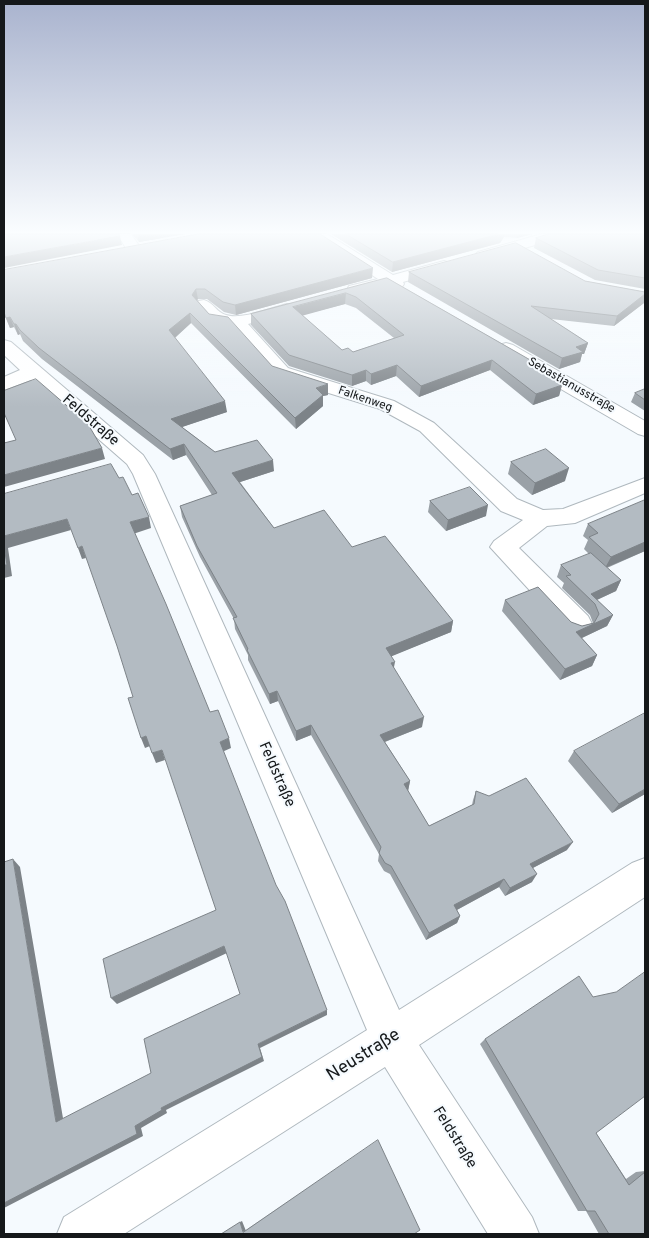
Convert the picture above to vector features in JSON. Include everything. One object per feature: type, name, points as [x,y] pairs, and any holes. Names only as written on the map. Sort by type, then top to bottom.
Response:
[{"type":"street","points":[[333,296],[349,292]]},
{"type":"street","points":[[409,292],[415,295]]},
{"type":"street","points":[[236,322],[304,304]]},
{"type":"street","name":"Falkenweg","points":[[204,305],[218,319],[236,322],[281,372],[387,405],[427,427],[509,505],[541,518],[566,517],[645,485]]},
{"type":"street","name":"Sebastianusstraße","points":[[488,338],[645,430]]},
{"type":"street","name":"Feldstraße","points":[[4,346],[33,372],[121,464],[144,474],[392,1039],[515,1234]]},
{"type":"street","points":[[4,384],[33,372]]},
{"type":"street","points":[[541,518],[503,548],[578,624]]},
{"type":"street","name":"Neustraße","points":[[81,1234],[392,1039],[645,876]]},
{"type":"building","points":[[4,292],[194,292],[192,295],[209,314],[228,317],[272,366],[328,384],[316,388],[323,395],[295,418],[190,313],[169,330],[225,401],[171,419],[215,452],[257,440],[273,460],[232,473],[274,528],[324,510],[352,547],[385,536],[453,621],[386,648],[395,662],[391,663],[424,717],[380,735],[410,781],[404,784],[429,826],[474,804],[476,791],[489,796],[526,778],[573,842],[530,864],[537,874],[510,888],[504,879],[454,905],[460,916],[429,933],[391,866],[385,863],[379,853],[381,847],[311,725],[296,731],[277,691],[269,694],[233,618],[237,617],[197,546],[180,506],[217,493],[184,444],[170,449],[39,348],[14,324],[10,317],[6,318],[4,312]]},
{"type":"building","points":[[209,292],[284,292],[235,305],[223,302]]},
{"type":"building","points":[[335,292],[411,292],[539,365],[537,366],[562,385],[536,394],[492,360],[421,386],[397,365],[371,374],[366,370],[352,375],[289,355],[251,314]],"holes":[[[346,293],[356,297],[404,335],[353,352],[348,348],[342,350],[293,307]]]},
{"type":"building","points":[[444,292],[645,292],[645,294],[617,316],[531,306],[588,343],[576,347],[583,352],[562,358]]},
{"type":"building","points":[[36,379],[88,424],[102,448],[4,475],[4,443],[16,440],[4,413],[4,391]]},
{"type":"building","points":[[645,389],[645,400],[635,393]]},
{"type":"building","points":[[546,449],[569,468],[535,483],[511,462]]},
{"type":"building","points":[[111,464],[119,478],[123,477],[132,495],[138,493],[149,517],[130,522],[210,712],[218,710],[229,738],[220,742],[327,1010],[258,1044],[262,1057],[161,1108],[162,1110],[135,1126],[137,1134],[4,1203],[4,862],[13,859],[56,1122],[151,1073],[144,1039],[240,994],[224,946],[111,998],[103,959],[216,910],[162,750],[152,753],[146,736],[141,738],[128,698],[133,697],[82,546],[78,548],[67,519],[4,536],[4,494]]},
{"type":"building","points":[[470,487],[488,505],[448,520],[430,501]]},
{"type":"building","points":[[645,500],[645,542],[611,557],[589,537],[598,533],[588,524]]},
{"type":"building","points":[[4,546],[7,565],[4,565]]},
{"type":"building","points":[[591,553],[621,580],[591,594],[613,615],[576,632],[597,655],[565,669],[505,600],[538,587],[571,622],[582,626],[594,623],[599,614],[595,604],[566,576],[571,575],[561,565]]},
{"type":"building","points":[[645,713],[645,789],[619,804],[574,751]]},
{"type":"building","points":[[645,972],[645,1096],[596,1133],[629,1185],[645,1172],[645,1234],[609,1234],[595,1211],[587,1211],[485,1039],[579,976],[593,997],[616,992]]},
{"type":"building","points":[[378,1140],[420,1230],[414,1234],[221,1234],[240,1222],[243,1232]]}]
